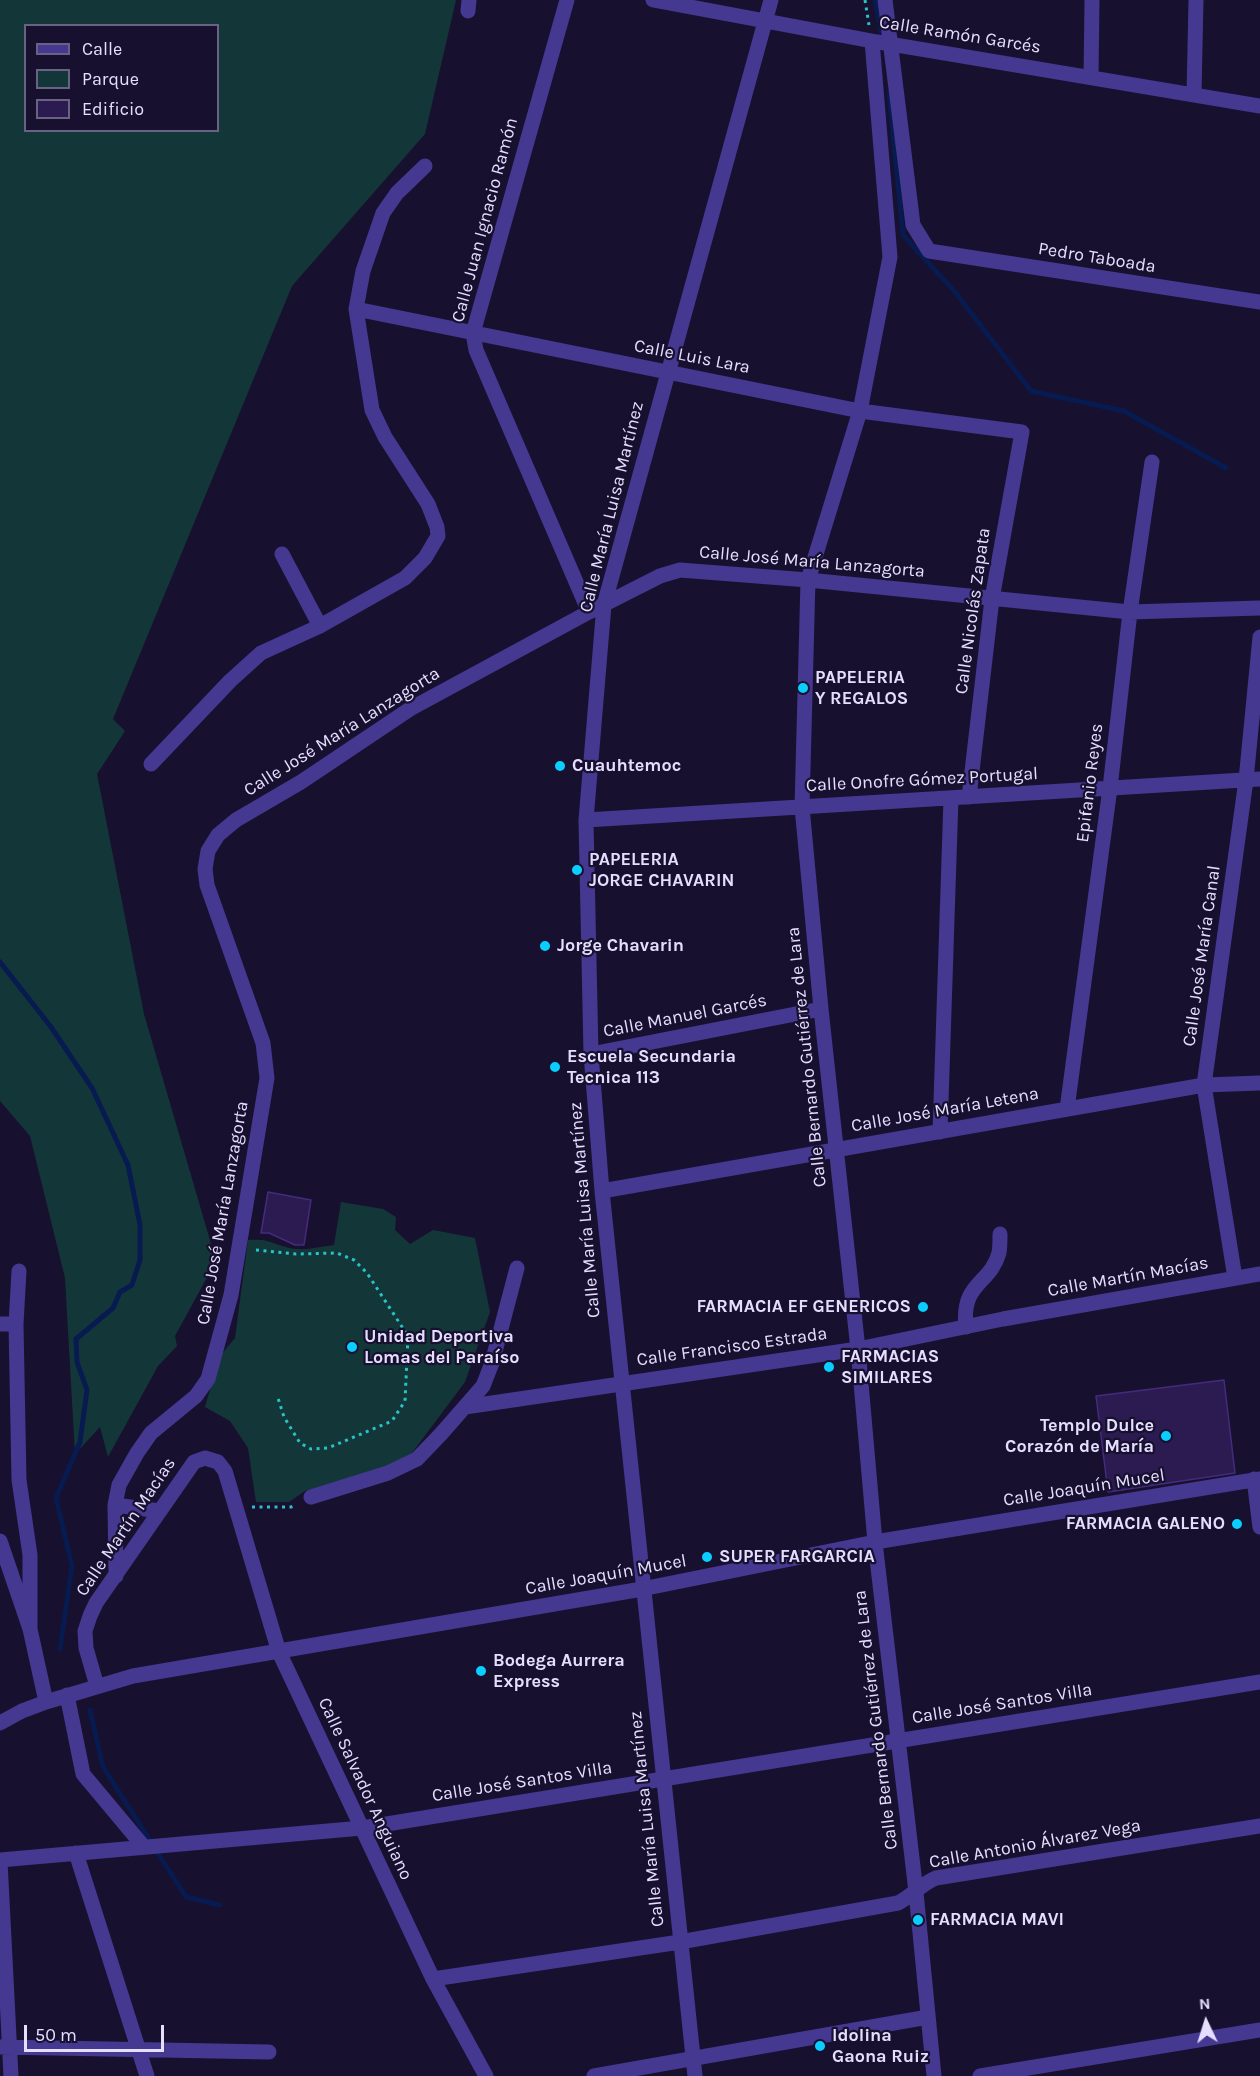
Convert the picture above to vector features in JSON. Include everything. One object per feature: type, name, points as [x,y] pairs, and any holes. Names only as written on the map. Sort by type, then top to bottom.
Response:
[{"type":"street","name":"Calle Juan Ignacio Ramón","points":[[567,0],[473,333],[476,350],[589,612]]},
{"type":"street","name":"Calle Ramón Garcés","points":[[653,0],[872,41],[1260,106]]},
{"type":"street","name":"Calle María Luisa Martínez","points":[[694,2076],[602,1191],[591,1054],[586,820],[604,605],[771,0]]},
{"type":"street","points":[[885,0],[892,44]]},
{"type":"street","points":[[1091,77],[1092,0]]},
{"type":"street","points":[[1194,94],[1196,0]]},
{"type":"street","name":"Calle Bernardo Gutiérrez de Lara","points":[[872,41],[890,257],[860,411],[808,580],[802,807],[821,1009],[858,1349],[875,1542],[916,1892],[934,2076]]},
{"type":"street","name":"Pedro Taboada","points":[[892,44],[913,225],[929,251],[1260,302]]},
{"type":"street","points":[[151,764],[230,681],[261,653],[320,626],[405,578],[425,558],[438,536],[428,504],[384,437],[372,410],[356,309],[363,271],[383,213],[397,194],[425,166]]},
{"type":"street","name":"Calle Luis Lara","points":[[356,309],[860,411],[1022,432]]},
{"type":"street","name":"Calle Nicolás Zapata","points":[[969,797],[992,599],[1022,432]]},
{"type":"street","name":"Epifanio Reyes","points":[[1067,1109],[1110,788],[1130,612],[1152,462]]},
{"type":"street","points":[[282,554],[320,626]]},
{"type":"street","name":"Calle José María Lanzagorta","points":[[116,1576],[115,1504],[119,1485],[147,1439],[164,1421],[196,1396],[208,1379],[231,1295],[267,1078],[264,1043],[207,885],[205,869],[208,851],[218,835],[236,820],[301,782],[410,709],[589,612],[660,576],[680,570],[808,580],[1130,612],[1260,608]]},
{"type":"street","name":"Calle José María Canal","points":[[1235,1278],[1204,1085],[1253,780],[1260,637]]},
{"type":"street","name":"Calle Onofre Gómez Portugal","points":[[586,820],[1253,780]]},
{"type":"street","points":[[940,1132],[951,798]]},
{"type":"street","name":"Calle Manuel Garcés","points":[[591,1054],[821,1009]]},
{"type":"street","name":"Calle José María Letena","points":[[602,1191],[1204,1085],[1260,1083]]},
{"type":"street","points":[[966,1327],[964,1311],[972,1289],[993,1266],[999,1252],[1000,1234]]},
{"type":"street","points":[[311,1497],[388,1473],[417,1459],[465,1407],[483,1386],[492,1363],[517,1268]]},
{"type":"street","points":[[19,1271],[8,1324],[19,1480],[30,1555],[30,1629]]},
{"type":"street","name":"Calle Martín Macías","points":[[1004,1319],[1260,1274]]},
{"type":"street","name":"Calle Francisco Estrada","points":[[465,1407],[621,1382],[858,1349],[1004,1319]]},
{"type":"street","name":"Calle Martín Macías","points":[[97,1686],[86,1648],[85,1631],[96,1603],[194,1462],[205,1458],[218,1462],[225,1471],[237,1507]]},
{"type":"street","points":[[1257,1479],[1260,1527]]},
{"type":"street","name":"Calle Joaquín Mucel","points":[[0,1723],[46,1702],[133,1676],[642,1589],[875,1542],[1257,1479]]},
{"type":"street","points":[[115,1504],[160,1511]]},
{"type":"street","name":"Calle Salvador Anguiano","points":[[237,1507],[279,1652],[433,1979],[486,2076]]},
{"type":"street","points":[[0,1541],[30,1629],[46,1702]]},
{"type":"street","name":"Calle José Santos Villa","points":[[0,1861],[362,1828],[1260,1682]]},
{"type":"street","points":[[67,1695],[83,1774],[144,1847]]},
{"type":"street","name":"Calle Antonio Álvarez Vega","points":[[433,1979],[680,1942],[898,1903],[916,1892],[926,1882],[936,1878],[1260,1826]]},
{"type":"street","points":[[76,1853],[147,2076]]},
{"type":"street","points":[[0,1861],[5,2047],[11,2076]]},
{"type":"street","points":[[594,2076],[928,2017]]},
{"type":"street","points":[[980,2076],[1260,2030]]},
{"type":"street","points":[[5,2047],[269,2052]]},
{"type":"path","points":[[865,0],[872,41]]},
{"type":"path","points":[[239,1248],[296,1254],[337,1253],[354,1260],[367,1272],[408,1336],[405,1401],[392,1421],[328,1448],[311,1449],[300,1443],[284,1417],[277,1395]]},
{"type":"path","points":[[237,1507],[291,1507],[311,1497]]},
{"type":"green space","points":[[0,0],[456,0],[425,134],[292,286],[113,719],[125,731],[97,774],[144,1014],[216,1261],[175,1336],[177,1346],[158,1366],[108,1457],[100,1427],[75,1454],[65,1278],[30,1136],[0,1101]]},
{"type":"green space","name":"Unidad Deportiva Lomas del Paraíso","points":[[341,1202],[383,1209],[396,1217],[395,1230],[410,1244],[433,1230],[475,1238],[490,1312],[465,1382],[406,1461],[305,1491],[289,1502],[256,1502],[248,1448],[230,1421],[205,1407],[220,1356],[235,1338],[248,1240],[264,1240],[298,1249],[334,1245]]},
{"type":"building","points":[[268,1192],[311,1200],[304,1245],[295,1245],[269,1233],[261,1233]]},
{"type":"building","name":"Templo Dulce Corazón de María","points":[[1224,1380],[1235,1473],[1108,1492],[1096,1396]]},
{"type":"waterway","points":[[875,0],[883,42]]},
{"type":"waterway","points":[[889,93],[903,235],[955,292],[1031,391],[1124,411],[1226,468]]},
{"type":"waterway","points":[[0,962],[51,1027],[92,1088],[128,1165],[140,1225],[140,1260],[132,1285],[120,1292],[113,1308],[76,1339],[77,1362],[87,1390],[80,1442],[56,1498],[72,1566],[60,1649]]},
{"type":"waterway","points":[[90,1710],[103,1767],[186,1897],[220,1905]]},
{"type":"place","name":"PAPELERIA Y REGALOS","points":[[803,688]]},
{"type":"place","name":"Cuauhtemoc","points":[[560,766]]},
{"type":"place","name":"PAPELERIA JORGE CHAVARIN","points":[[577,870]]},
{"type":"place","name":"Jorge Chavarin","points":[[545,946]]},
{"type":"place","name":"Escuela Secundaria Tecnica 113","points":[[555,1067]]},
{"type":"place","name":"FARMACIA EF GENERICOS","points":[[923,1307]]},
{"type":"place","name":"Unidad Deportiva Lomas del Paraíso","points":[[352,1347]]},
{"type":"place","name":"FARMACIAS SIMILARES","points":[[829,1367]]},
{"type":"place","name":"Templo Dulce Corazón de María","points":[[1166,1436]]},
{"type":"place","name":"FARMACIA GALENO","points":[[1237,1524]]},
{"type":"place","name":"SUPER FARGARCIA","points":[[707,1557]]},
{"type":"place","name":"Bodega Aurrera Express","points":[[481,1671]]},
{"type":"place","name":"FARMACIA MAVI","points":[[918,1920]]},
{"type":"place","name":"Idolina Gaona Ruiz","points":[[820,2046]]}]
